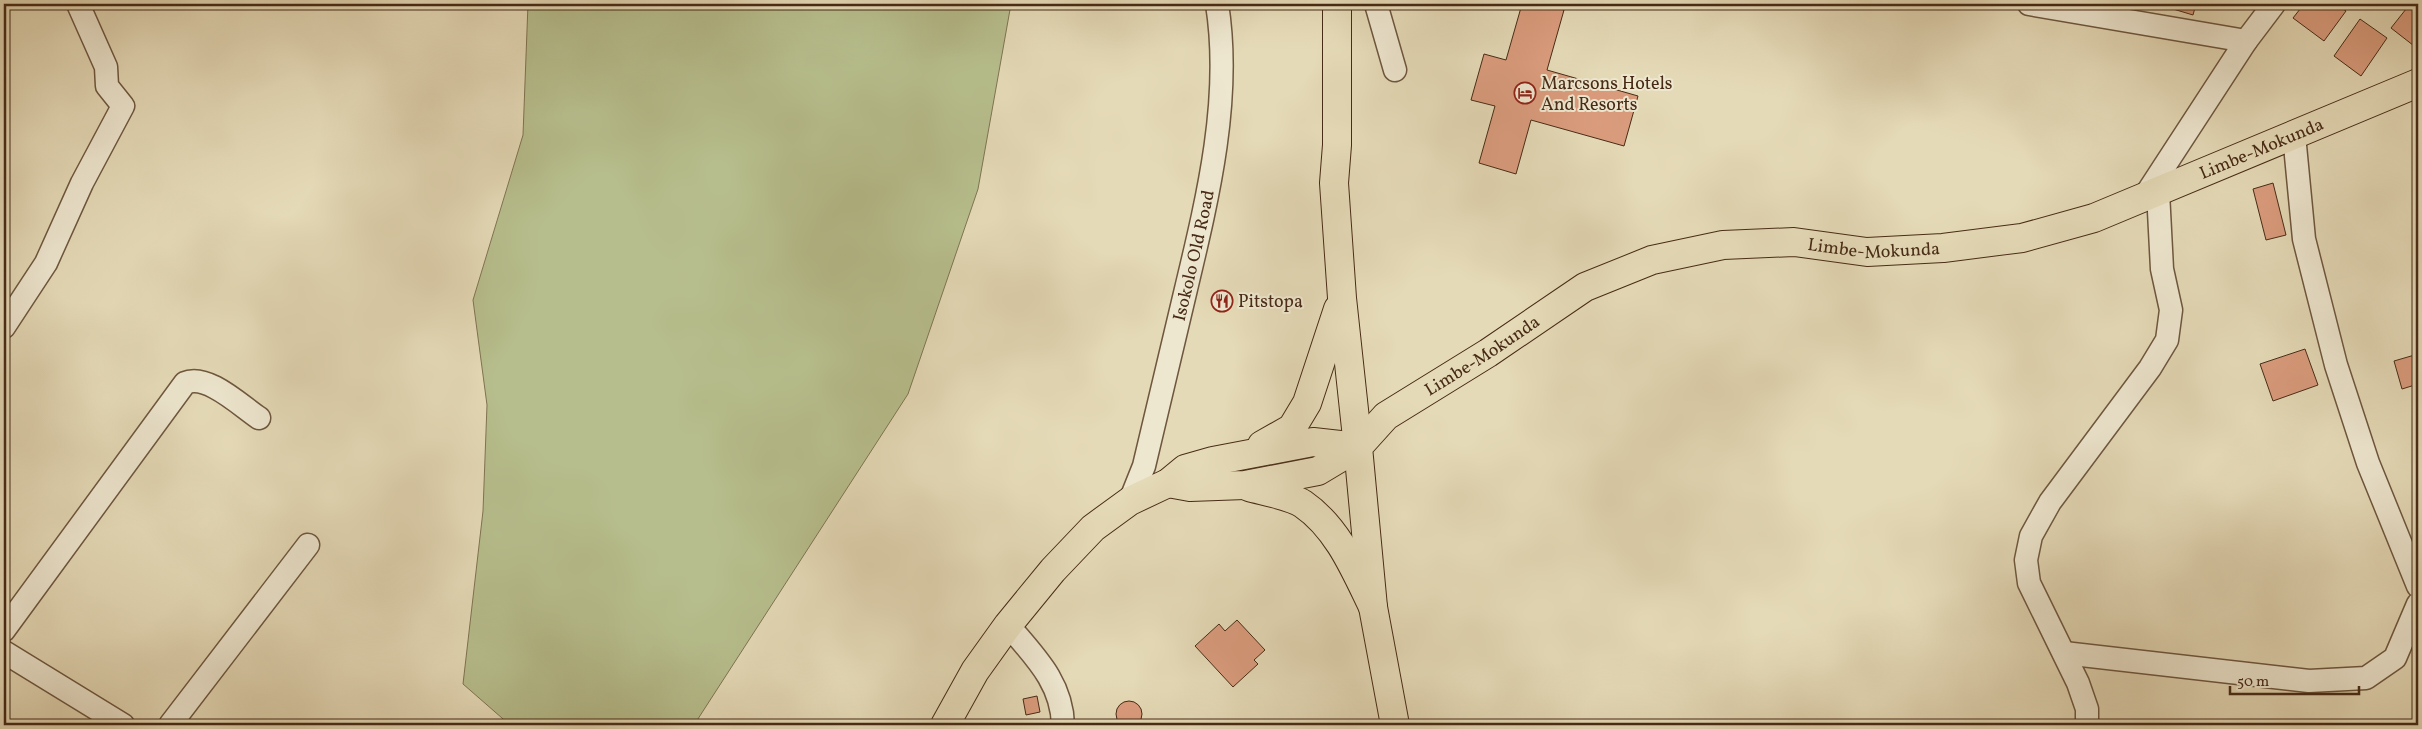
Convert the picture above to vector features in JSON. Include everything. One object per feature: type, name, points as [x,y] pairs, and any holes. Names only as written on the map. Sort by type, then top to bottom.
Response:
[{"type":"main road","points":[[1336,4],[1337,145],[1334,183],[1342,298],[1373,607],[1395,725]]},
{"type":"main road","name":"Limbe-Mokunda","points":[[1245,485],[1318,471],[1358,447],[1386,416],[1488,353],[1585,287],[1652,260],[1723,245],[1794,242],[1867,252],[1943,248],[2012,240],[2094,218],[2151,196],[2418,83]]},
{"type":"main road","points":[[1242,456],[1292,428],[1307,403],[1342,298]]},
{"type":"main road","points":[[945,725],[975,671],[1008,625],[1053,570],[1092,528],[1130,501],[1168,483],[1186,469],[1313,442],[1358,447]]},
{"type":"main road","points":[[1168,483],[1190,487],[1245,485],[1302,503],[1326,523],[1350,560],[1373,607]]},
{"type":"street","points":[[4,327],[46,263],[82,183],[123,106],[107,86],[106,67],[78,4]]},
{"type":"street","name":"Isokolo Old Road","points":[[1130,501],[1144,466],[1201,224],[1220,113],[1220,22],[1217,4]]},
{"type":"street","points":[[1376,4],[1395,70]]},
{"type":"street","points":[[2029,4],[2246,41]]},
{"type":"street","points":[[2087,725],[2087,709],[2078,683],[2029,583],[2026,560],[2031,536],[2050,502],[2150,368],[2167,340],[2171,310],[2162,269],[2151,196],[2246,41],[2274,4]]},
{"type":"street","points":[[2294,135],[2304,239],[2336,365],[2368,463],[2417,576]]},
{"type":"street","points":[[4,630],[185,383],[192,380],[202,381],[213,386],[259,418]]},
{"type":"street","points":[[170,725],[308,545]]},
{"type":"street","points":[[2064,653],[2309,681],[2366,678],[2396,658],[2418,604]]},
{"type":"street","points":[[1008,625],[1055,687],[1062,712],[1063,725]]},
{"type":"street","points":[[4,652],[123,725]]},
{"type":"green space","points":[[528,4],[1011,4],[978,189],[908,394],[694,725],[510,725],[463,684],[483,511],[487,405],[473,300],[523,135]]},
{"type":"building","points":[[1522,4],[1542,4],[1564,10],[1547,70],[1638,96],[1624,146],[1531,120],[1516,174],[1479,163],[1495,106],[1471,100],[1484,54],[1506,60]]},
{"type":"building","points":[[2174,4],[2196,4],[2193,15],[2173,9]]},
{"type":"building","points":[[2304,4],[2336,4],[2346,11],[2324,41],[2293,18]]},
{"type":"building","points":[[2410,4],[2418,4],[2418,49],[2391,28]]},
{"type":"building","points":[[2360,19],[2387,38],[2361,76],[2334,56]]},
{"type":"building","points":[[2273,183],[2286,235],[2266,240],[2253,189]]},
{"type":"building","points":[[2305,349],[2318,385],[2273,401],[2260,364]]},
{"type":"building","points":[[2418,354],[2418,384],[2402,389],[2394,361]]},
{"type":"building","points":[[1237,620],[1265,650],[1254,660],[1258,664],[1233,687],[1195,646],[1219,624],[1225,631]]},
{"type":"building","points":[[1037,696],[1040,712],[1026,715],[1023,699]]},
{"type":"building","points":[[1129,701],[1138,705],[1142,714],[1138,723],[1129,727],[1120,723],[1116,714],[1120,705]]},
{"type":"place","name":"Marcsons Hotels And Resorts","points":[[1525,93]]},
{"type":"place","name":"Pitstopa","points":[[1222,301]]}]
